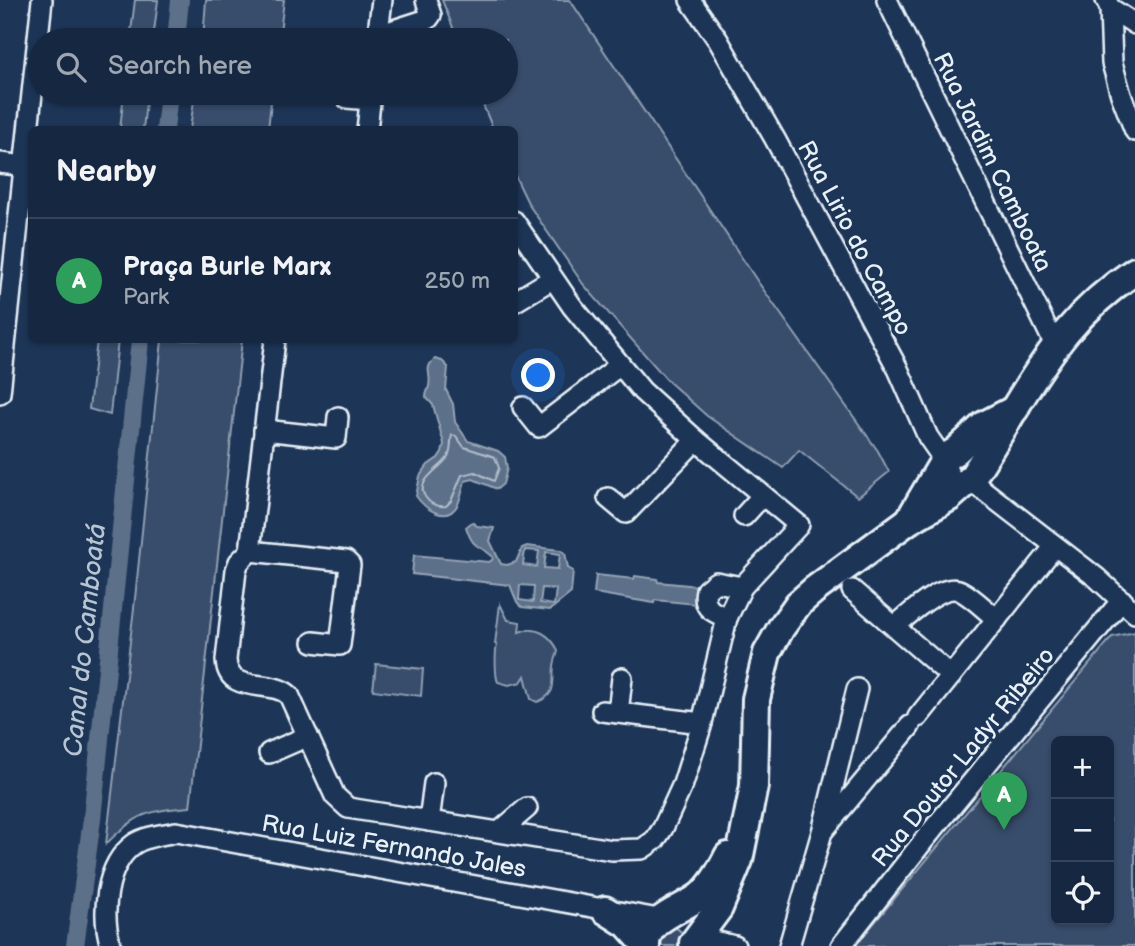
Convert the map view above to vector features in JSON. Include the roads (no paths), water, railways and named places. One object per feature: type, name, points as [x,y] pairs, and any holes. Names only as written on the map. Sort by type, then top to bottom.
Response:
[{"type":"street","points":[[40,28],[43,0]]},
{"type":"street","points":[[379,28],[382,0]]},
{"type":"street","points":[[404,28],[428,19],[430,15],[426,0]]},
{"type":"street","name":"Rua Lirio do Campo","points":[[690,0],[719,40],[775,139],[898,369],[928,437],[948,459]]},
{"type":"street","name":"Rua Lirio do Campo","points":[[704,0],[719,40]]},
{"type":"street","name":"Rua Jardim Camboata","points":[[887,0],[1055,345]]},
{"type":"street","points":[[1108,4],[1135,24]]},
{"type":"street","points":[[1108,4],[1112,63],[1135,131]]},
{"type":"street","points":[[29,126],[32,105]]},
{"type":"street","points":[[367,126],[370,105]]},
{"type":"street","points":[[0,393],[28,138]]},
{"type":"street","points":[[0,163],[25,166]]},
{"type":"street","points":[[275,343],[250,551],[239,562],[236,570],[226,660],[228,671],[240,683],[284,690],[289,695],[335,796],[348,808],[612,850],[642,849],[655,840],[663,828],[683,784],[702,723],[727,618],[741,587],[799,525],[696,440],[642,391],[552,279],[518,227]]},
{"type":"street","points":[[693,945],[719,908],[730,884],[747,822],[754,775],[756,699],[767,653],[781,628],[798,604],[908,522],[950,497],[970,478],[988,456],[1055,345],[1093,302],[1135,271]]},
{"type":"street","points":[[518,300],[552,279]]},
{"type":"street","points":[[523,407],[539,427],[620,365]]},
{"type":"street","points":[[908,522],[934,475],[948,459],[984,425],[1014,409]]},
{"type":"street","points":[[264,430],[336,438],[338,417]]},
{"type":"street","points":[[608,498],[626,513],[696,440]]},
{"type":"street","points":[[948,459],[944,474],[951,482],[970,478]]},
{"type":"street","points":[[970,478],[1129,606]]},
{"type":"street","points":[[744,516],[762,496]]},
{"type":"street","points":[[822,832],[1055,546]]},
{"type":"street","points":[[250,551],[346,561],[350,565],[340,645],[313,642]]},
{"type":"street","points":[[727,618],[707,607],[704,601],[706,590],[716,582],[741,587]]},
{"type":"street","points":[[895,626],[936,594],[951,588],[959,590],[996,619]]},
{"type":"street","points":[[852,590],[951,676]]},
{"type":"street","name":"Rua Doutor Ladyr Ribeiro","points":[[841,946],[925,839],[1129,606]]},
{"type":"street","points":[[622,678],[610,712],[702,723]]},
{"type":"street","points":[[789,946],[822,832],[857,689]]},
{"type":"street","points":[[269,753],[308,736]]},
{"type":"street","points":[[429,821],[434,783]]},
{"type":"street","points":[[499,832],[527,808]]},
{"type":"street","points":[[646,946],[652,927],[701,895],[712,884],[747,822]]},
{"type":"street","name":"Rua Luiz Fernando Jales","points":[[111,946],[106,914],[108,893],[111,877],[122,856],[135,844],[153,836],[176,832],[664,920]]},
{"type":"street","points":[[605,910],[627,924],[646,946]]},
{"type":"street","points":[[664,920],[678,920],[684,924],[689,929],[693,945]]},
{"type":"street","points":[[693,945],[709,940],[735,946]]},
{"type":"water","points":[[435,359],[448,367],[446,390],[453,404],[455,422],[468,441],[498,451],[505,457],[507,468],[503,484],[497,489],[473,479],[465,481],[458,504],[453,510],[442,514],[430,510],[416,496],[420,476],[428,465],[438,458],[444,444],[433,405],[426,397],[430,382],[429,369]]},
{"type":"water","points":[[472,522],[477,526],[494,528],[490,541],[501,564],[516,562],[522,548],[527,546],[565,553],[568,568],[573,571],[571,593],[550,610],[522,607],[510,585],[412,574],[414,555],[489,562],[492,560],[493,557],[475,544],[466,527]],"holes":[[[525,550],[539,551],[537,567],[523,565]],[[546,552],[560,554],[558,569],[544,568]],[[520,585],[534,586],[533,602],[519,600]],[[542,588],[556,589],[554,605],[540,603]]]},
{"type":"water","points":[[596,575],[634,579],[635,576],[657,579],[658,582],[698,586],[696,604],[655,600],[654,603],[594,593]]},
{"type":"waterway","name":"Canal do Camboatá","points":[[177,28],[180,0]]},
{"type":"waterway","name":"Canal do Camboatá","points":[[165,126],[168,105]]},
{"type":"waterway","name":"Canal do Camboatá","points":[[75,946],[92,819],[140,343]]},
{"type":"place","name":"Praça Burle Marx","points":[[1004,830]]}]
